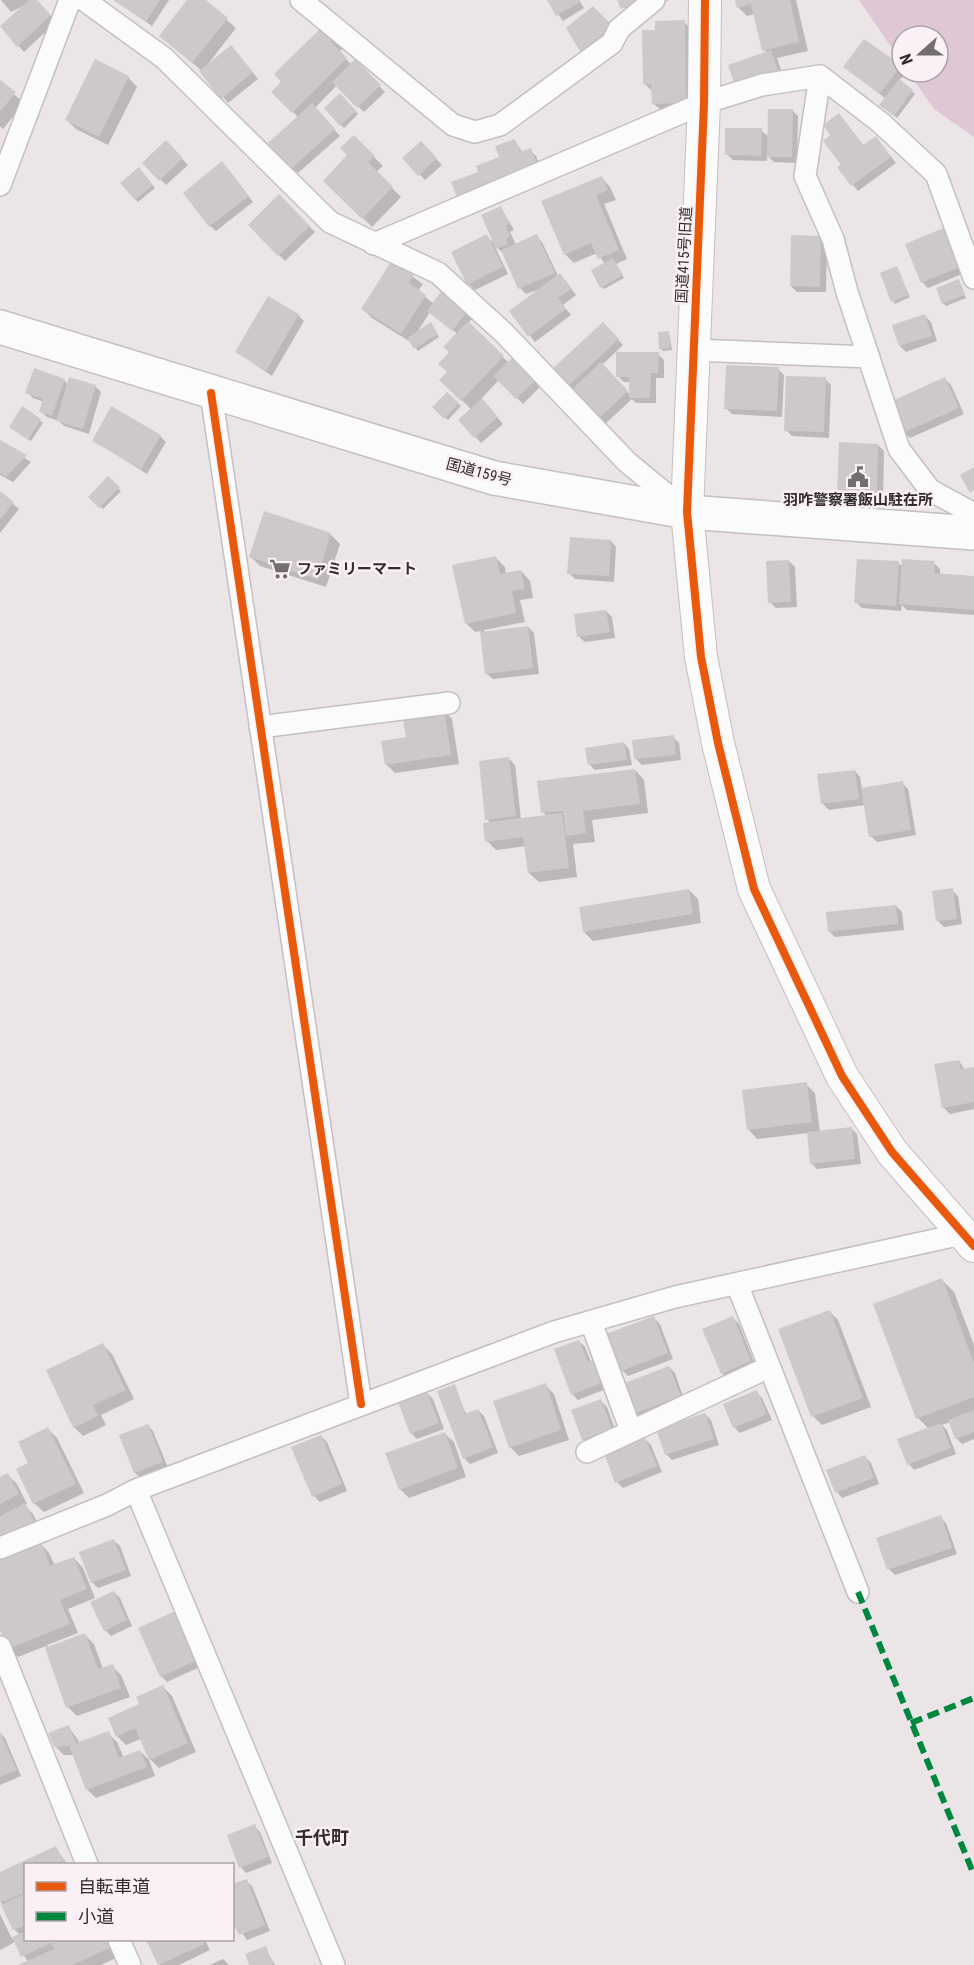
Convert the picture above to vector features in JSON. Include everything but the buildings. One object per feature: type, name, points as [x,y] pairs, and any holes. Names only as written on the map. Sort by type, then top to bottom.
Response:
[{"type":"highway","name":"国道159号","points":[[0,327],[494,478],[687,512],[974,533]]},
{"type":"street","points":[[301,0],[453,125],[475,132],[500,125],[594,57],[612,43],[619,29],[654,0]]},
{"type":"street","name":"国道415号旧道","points":[[705,0],[704,104],[687,512],[701,657],[718,743],[754,889],[842,1076],[892,1152],[968,1240]]},
{"type":"street","points":[[0,184],[69,2],[164,58],[330,222],[438,273],[504,333],[627,462],[687,512]]},
{"type":"street","points":[[820,76],[805,176],[833,238],[899,449],[930,490],[974,514]]},
{"type":"street","points":[[374,244],[704,104],[762,85],[820,76],[881,123],[936,174],[974,278]]},
{"type":"street","points":[[693,350],[869,357]]},
{"type":"street","points":[[211,393],[361,1404]]},
{"type":"street","points":[[260,727],[449,702]]},
{"type":"street","points":[[0,1548],[107,1505],[136,1490],[554,1332],[675,1297],[968,1240]]},
{"type":"street","points":[[737,1284],[858,1592]]},
{"type":"street","points":[[591,1322],[631,1431]]},
{"type":"street","points":[[586,1452],[769,1366]]},
{"type":"street","points":[[136,1490],[334,1965]]},
{"type":"street","points":[[0,1647],[87,1863]]},
{"type":"street","points":[[119,1941],[130,1965]]},
{"type":"shaded area","points":[[859,0],[974,0],[974,137],[934,109],[916,84],[950,84],[950,24],[890,24],[890,45]]},
{"type":"marked path","points":[[858,1592],[974,1875]]},
{"type":"marked path","points":[[911,1723],[974,1698]]},
{"type":"cycle path","points":[[705,0],[704,103],[687,512],[701,657],[718,743],[754,889],[842,1076],[892,1152],[974,1246]]},
{"type":"cycle path","points":[[211,393],[361,1404]]},
{"type":"place","name":"羽咋警察署飯山駐在所","points":[[858,477]]},
{"type":"place","name":"ファミリーマート","points":[[280,569]]},
{"type":"district","name":"千代町","points":[[322,1837]]}]
